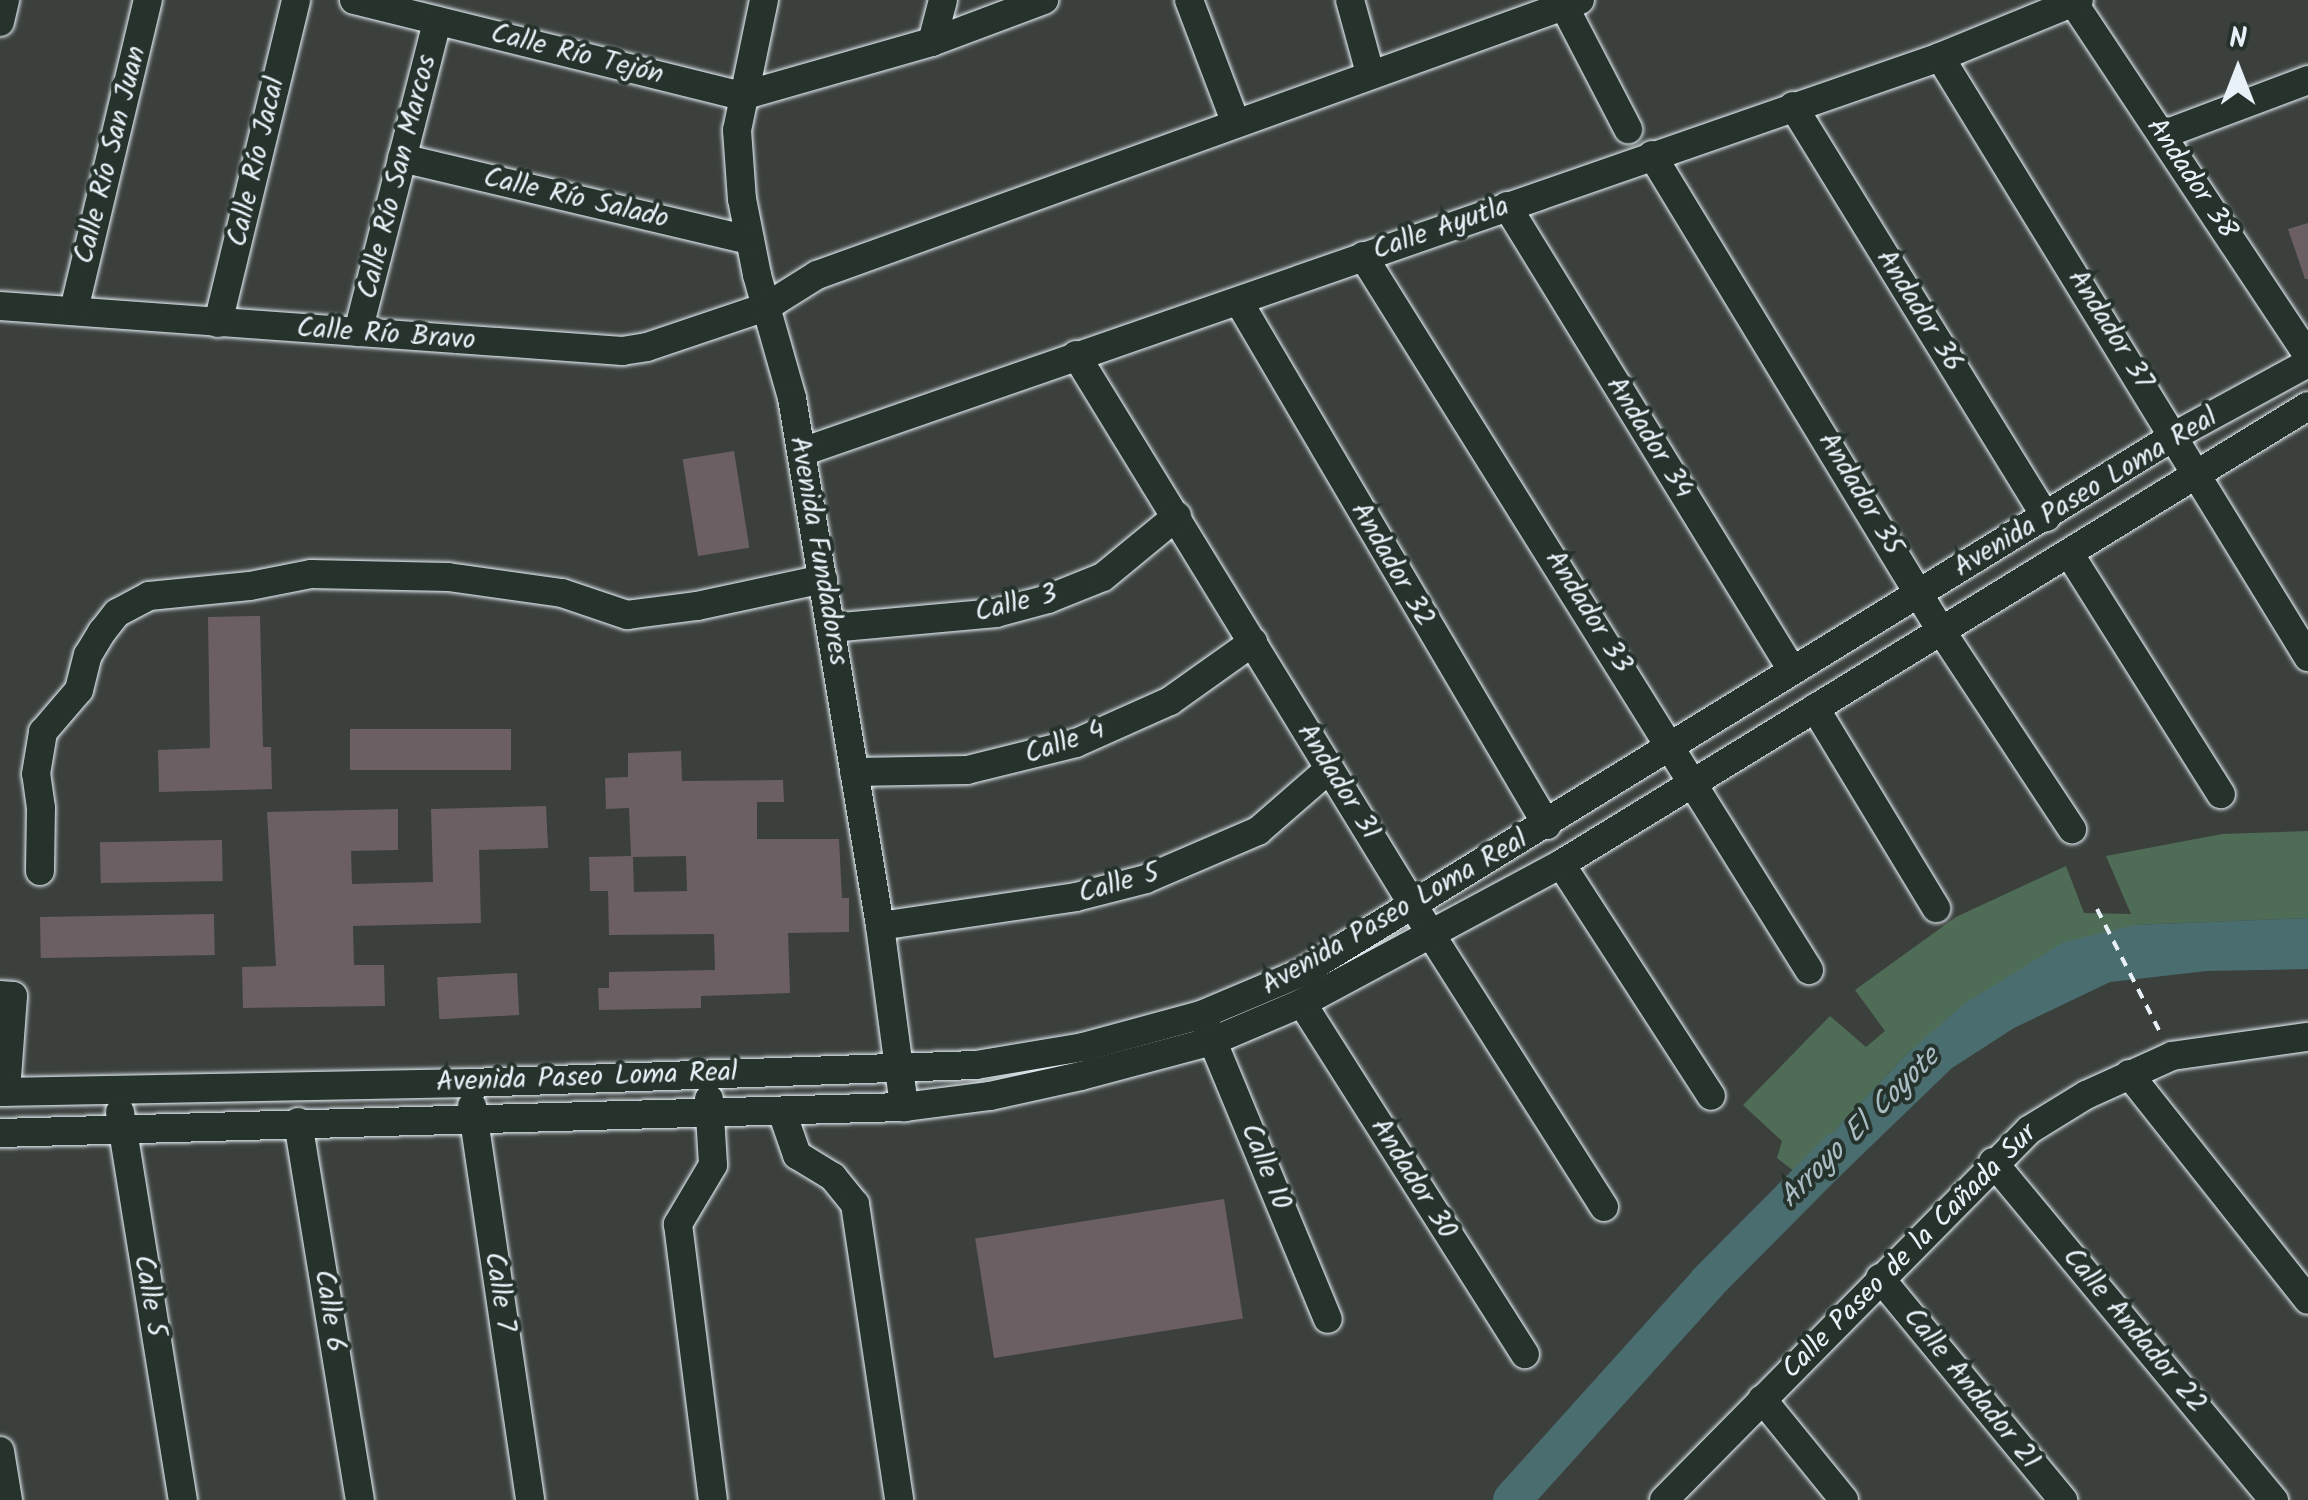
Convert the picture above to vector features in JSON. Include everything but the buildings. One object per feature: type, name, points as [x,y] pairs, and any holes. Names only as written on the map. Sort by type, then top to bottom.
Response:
[{"type":"street","points":[[0,22],[5,0]]},
{"type":"street","name":"Calle Río San Juan","points":[[74,310],[148,0]]},
{"type":"street","name":"Calle Río Jacal","points":[[218,323],[296,0]]},
{"type":"street","name":"Calle Río Tejón","points":[[354,0],[742,96]]},
{"type":"street","name":"Avenida Fundadores","points":[[764,0],[742,96],[737,159],[749,240],[792,398],[802,452],[880,926],[904,1107]]},
{"type":"street","points":[[932,42],[943,0]]},
{"type":"street","points":[[742,96],[932,42],[1044,0]]},
{"type":"street","points":[[1189,0],[1236,121]]},
{"type":"street","points":[[1350,0],[1370,73]]},
{"type":"street","name":"Calle Ayutla","points":[[802,452],[1940,57],[2076,1]]},
{"type":"street","name":"Andador 38","points":[[2076,1],[2308,360]]},
{"type":"street","points":[[766,308],[817,275],[1572,3],[1628,128]]},
{"type":"street","name":"Calle Río San Marcos","points":[[358,332],[437,21]]},
{"type":"street","name":"Andador 37","points":[[1940,57],[2176,435],[2308,657]]},
{"type":"street","points":[[2162,135],[2308,80]]},
{"type":"street","name":"Andador 36","points":[[1793,106],[2046,517]]},
{"type":"street","name":"Andador 35","points":[[1652,155],[1940,628],[2072,829]]},
{"type":"street","name":"Calle Río Salado","points":[[402,158],[749,240]]},
{"type":"street","name":"Andador 34","points":[[1506,206],[1792,670]]},
{"type":"street","name":"Andador 33","points":[[1363,256],[1809,970]]},
{"type":"street","name":"Andador 32","points":[[1239,302],[1547,825]]},
{"type":"street","name":"Calle Río Bravo","points":[[0,306],[622,352],[766,308]]},
{"type":"street","name":"Andador 31","points":[[1076,355],[1432,936],[1604,1207]]},
{"type":"street","name":"Avenida Paseo Loma Real","points":[[1207,1028],[1412,901],[1547,825],[2176,435],[2308,360]]},
{"type":"street","name":"Avenida Paseo Loma Real","points":[[0,1133],[904,1107],[990,1096],[1143,1046],[1302,1003],[1562,864],[1940,628],[2308,406]]},
{"type":"street","name":"Calle 3","points":[[832,628],[996,613],[1048,599],[1102,577],[1177,516]]},
{"type":"street","points":[[2068,553],[2221,794]]},
{"type":"street","points":[[40,871],[41,808],[36,774],[43,732],[79,690],[88,654],[116,613],[149,596],[250,586],[310,574],[448,578],[562,593],[626,615],[697,606],[824,579]]},
{"type":"street","name":"Calle 4","points":[[854,772],[967,770],[1076,743],[1170,701],[1253,642]]},
{"type":"street","points":[[1815,708],[1936,908]]},
{"type":"street","name":"Calle 5","points":[[880,926],[1003,910],[1146,879],[1258,831],[1329,769]]},
{"type":"street","points":[[1562,864],[1711,1096]]},
{"type":"street","points":[[0,995],[13,996],[3,1092]]},
{"type":"street","name":"Andador 30","points":[[1302,1003],[1525,1354]]},
{"type":"street","name":"Calle 10","points":[[1207,1028],[1328,1319]]},
{"type":"street","name":"Calle Paseo de la Cañada Sur","points":[[1664,1500],[1994,1162],[2053,1114],[2172,1056],[2306,1039]]},
{"type":"street","name":"Avenida Paseo Loma Real","points":[[3,1092],[710,1074],[1023,1060],[1143,1046]]},
{"type":"street","points":[[710,1074],[708,1114],[713,1164],[678,1224],[713,1500]]},
{"type":"street","points":[[2129,1074],[2308,1300]]},
{"type":"street","name":"Calle 7","points":[[470,1083],[530,1500]]},
{"type":"street","name":"Calle 5","points":[[118,1091],[121,1129],[184,1500]]},
{"type":"street","points":[[782,1112],[797,1154],[833,1177],[855,1204],[899,1500]]},
{"type":"street","name":"Calle 6","points":[[298,1122],[360,1500]]},
{"type":"street","name":"Calle Andador 22","points":[[1994,1162],[2274,1500]]},
{"type":"street","name":"Calle Andador 21","points":[[1880,1278],[2063,1500]]},
{"type":"street","points":[[1762,1399],[1844,1500]]},
{"type":"street","points":[[0,1452],[8,1500]]},
{"type":"path","points":[[2097,909],[2160,1034]]},
{"type":"green space","points":[[2308,831],[2308,918],[2135,925],[1911,1050],[1795,1172],[1777,1158],[1782,1141],[1743,1105],[1830,1016],[1866,1047],[1885,1031],[1855,990],[1956,917],[2066,866],[2084,913],[2131,914],[2106,856],[2222,834]]},
{"type":"water","points":[[2308,918],[2308,969],[2207,971],[2110,982],[2014,1028],[1952,1068],[1815,1200],[1790,1177],[1911,1050],[1964,1004],[2064,942],[2135,925]]},
{"type":"waterway","name":"Arroyo El Coyote","points":[[1512,1500],[1708,1282],[1838,1151]]}]
